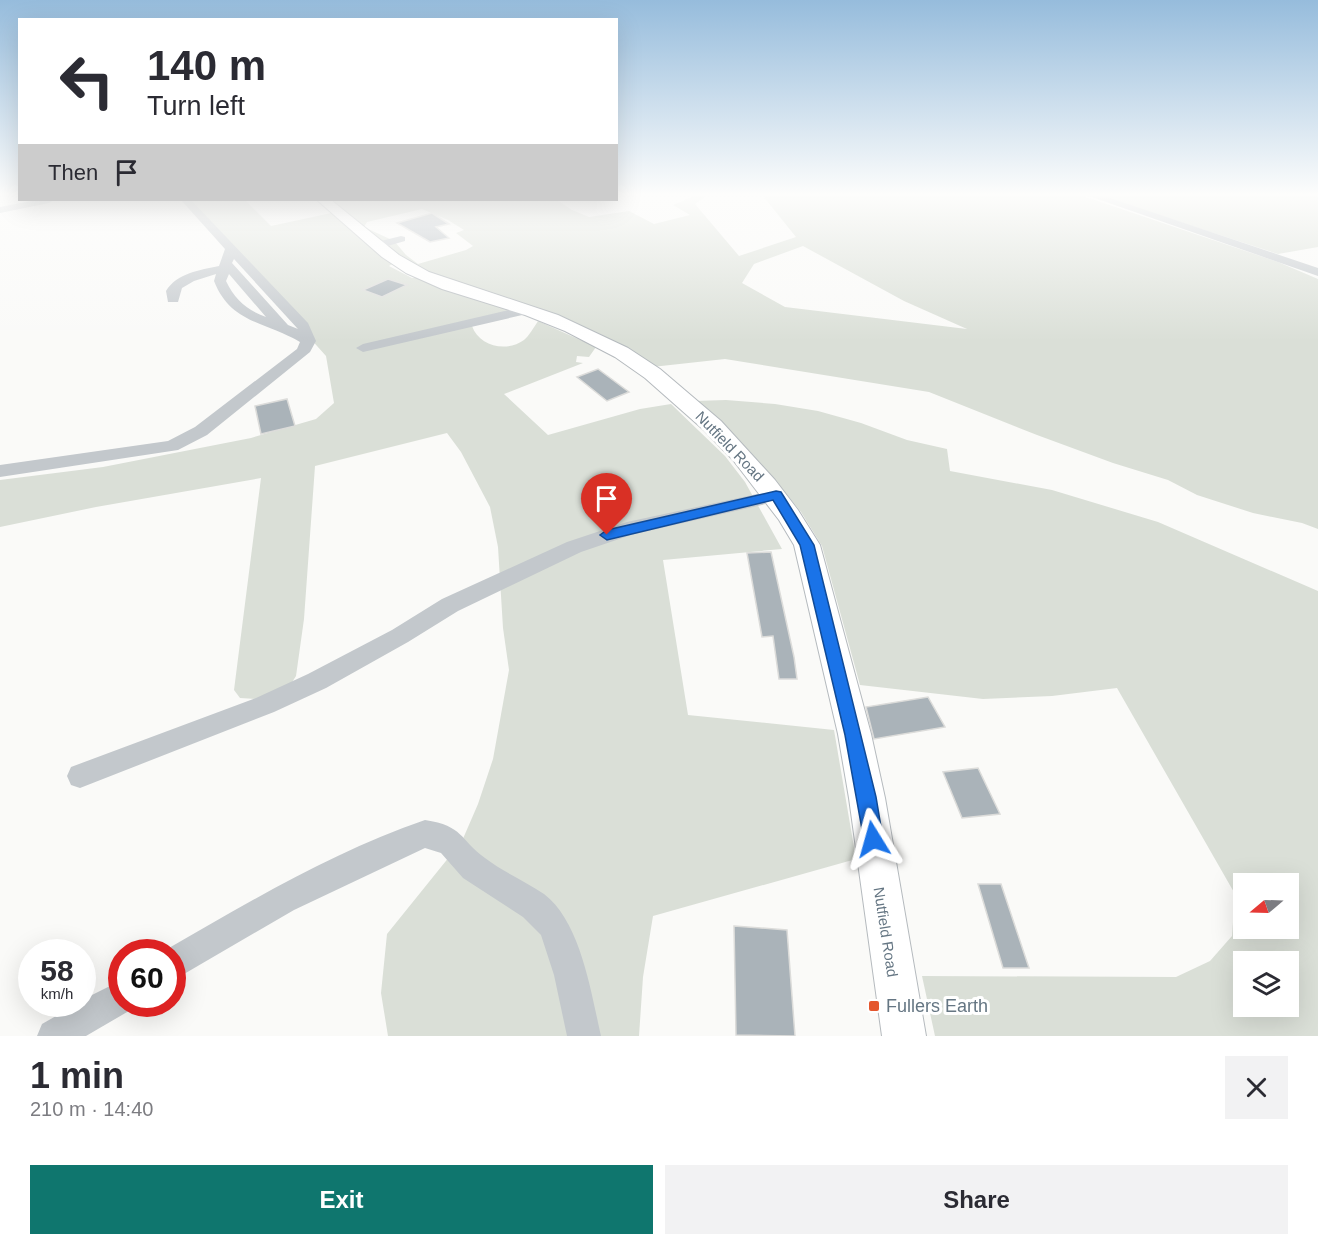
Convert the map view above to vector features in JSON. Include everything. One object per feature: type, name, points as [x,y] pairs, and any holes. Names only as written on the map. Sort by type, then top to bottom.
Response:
[{"type":"main road","name":"Nutfield Road","points":[[389,244],[390,258],[425,277],[526,310],[592,337],[643,366],[709,423],[776,495],[807,545],[841,678],[867,797],[904,1036]]},
{"type":"street","points":[[214,244],[226,264],[284,329]]},
{"type":"street","points":[[1235,244],[1318,273]]},
{"type":"street","points":[[173,299],[174,289],[180,283],[226,264]]},
{"type":"street","points":[[226,264],[222,287],[232,304],[257,320],[284,329],[309,342]]},
{"type":"street","points":[[0,471],[172,446],[189,439],[209,425],[296,358],[309,342],[308,333],[303,326],[226,264]]},
{"type":"street","points":[[363,348],[526,310]]},
{"type":"street","points":[[80,776],[265,705],[307,686],[353,663],[450,605],[574,547],[627,529],[776,495]]},
{"type":"street","points":[[186,957],[283,898],[316,882],[410,838],[425,834],[438,836],[451,843],[473,868],[534,906],[554,926],[570,975],[584,1036]]},
{"type":"street","points":[[54,1036],[108,1004]]},
{"type":"shaded area","points":[[226,244],[376,244],[397,261],[389,266],[412,278],[420,277],[510,310],[472,326],[487,343],[501,347],[517,344],[526,338],[538,321],[596,347],[589,357],[577,356],[576,362],[583,363],[504,394],[548,435],[640,409],[671,404],[725,456],[745,482],[782,549],[663,560],[688,715],[834,730],[856,859],[653,916],[643,977],[639,1036],[388,1036],[381,993],[387,934],[462,841],[478,804],[493,759],[509,670],[503,628],[498,547],[490,507],[461,452],[447,433],[315,466],[304,619],[296,676],[289,687],[258,699],[240,698],[234,690],[261,478],[96,507],[0,527],[0,480],[103,467],[251,438],[316,419],[334,403],[326,356]]},
{"type":"shaded area","points":[[397,244],[418,264],[473,246],[471,244],[729,244],[739,256],[774,244],[1226,244],[1278,262],[1318,279],[1318,529],[1302,523],[1253,513],[1197,495],[1168,480],[1113,463],[929,392],[725,359],[652,367],[613,343],[417,269],[387,246]],"holes":[[[803,246],[904,301],[967,329],[785,307],[742,283],[754,264]]]},
{"type":"shaded area","points":[[1248,244],[1318,244],[1318,247],[1278,254]]},
{"type":"shaded area","points":[[726,400],[775,404],[818,411],[861,423],[907,440],[947,449],[950,471],[1052,490],[1158,522],[1318,591],[1318,1036],[935,1036],[922,976],[1176,977],[1210,961],[1232,936],[1233,922],[1233,939],[1299,939],[1299,873],[1233,873],[1233,891],[1117,688],[1052,696],[983,699],[860,685],[822,546],[801,512],[772,476],[725,428],[694,401]]},
{"type":"building","points":[[388,279],[407,285],[382,297],[363,290]]},
{"type":"building","points":[[598,369],[629,392],[607,401],[577,377]]},
{"type":"building","points":[[287,399],[295,426],[261,434],[255,406]]},
{"type":"building","points":[[771,552],[797,679],[779,679],[773,636],[762,637],[747,553]]},
{"type":"building","points":[[928,697],[945,727],[874,739],[866,707]]},
{"type":"building","points":[[978,768],[1000,814],[962,818],[943,772]]},
{"type":"building","points":[[978,884],[1001,884],[1029,968],[1003,968]]},
{"type":"building","points":[[734,926],[787,930],[795,1036],[736,1035]]},
{"type":"place","name":"Fullers Earth","points":[[874,1006]]},
{"type":"route","points":[[607,535],[776,495],[793,519],[807,545],[854,735],[873,839]]}]
